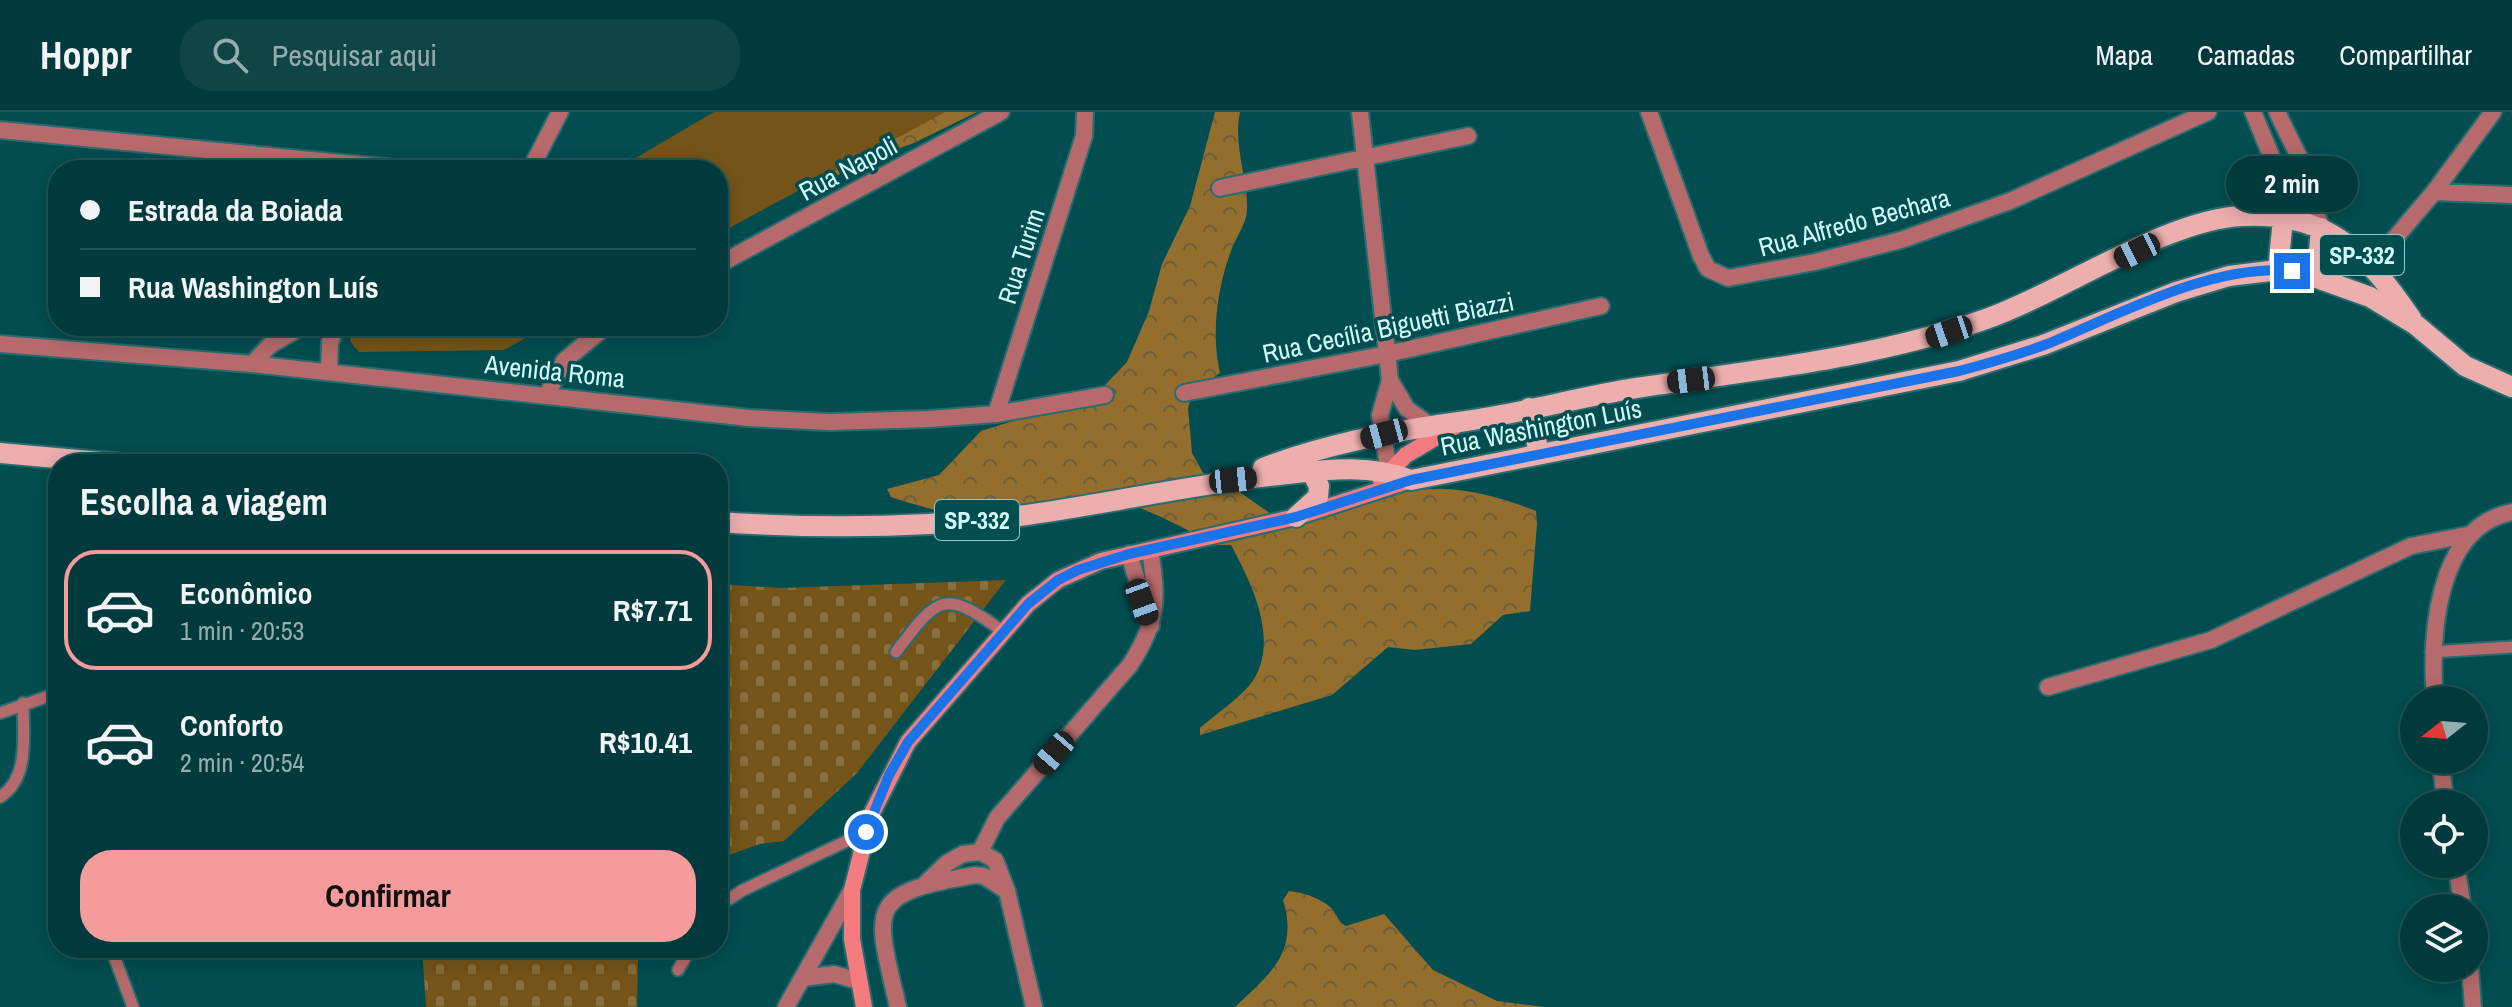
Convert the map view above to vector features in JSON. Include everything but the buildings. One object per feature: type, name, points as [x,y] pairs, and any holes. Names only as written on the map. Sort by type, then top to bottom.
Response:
[{"type":"main road","name":"SP-332","points":[[1233,480],[1299,456],[1428,424],[1467,421],[1576,398],[1868,353],[1929,339],[2042,297],[2180,230],[2243,216],[2283,218],[2321,228],[2373,264],[2416,325],[2465,366],[2512,387]]},
{"type":"main road","points":[[2278,270],[2283,218]]},
{"type":"main road","points":[[2306,274],[2319,252],[2321,228]]},
{"type":"main road","name":"Rua Washington Luís","points":[[1411,480],[1959,371],[2043,345],[2176,292],[2229,276],[2278,270],[2306,274],[2370,297],[2416,325]]},
{"type":"main road","points":[[1529,408],[1539,453]]},
{"type":"main road","points":[[1370,495],[1389,472],[1420,445],[1467,421]]},
{"type":"main road","points":[[0,453],[48,457]]},
{"type":"main road","name":"SP-332","points":[[728,522],[873,525],[970,520],[1072,508],[1233,480],[1352,467],[1389,472],[1411,480]]},
{"type":"main road","points":[[1296,517],[1318,497],[1319,486],[1311,471]]},
{"type":"main road","points":[[864,1007],[858,981],[852,890],[866,832],[889,775],[908,742],[1002,631],[1058,580],[1129,554],[1296,517],[1411,480]]},
{"type":"street","points":[[535,160],[560,112]]},
{"type":"street","name":"Rua Napoli","points":[[728,260],[1001,112]]},
{"type":"street","name":"Rua Turim","points":[[996,414],[1084,136],[1085,112]]},
{"type":"street","points":[[1360,112],[1362,157],[1390,380],[1380,415],[1389,472]]},
{"type":"street","name":"Rua Alfredo Bechara","points":[[1649,112],[1701,256],[1708,269],[1728,278],[1815,262],[1952,223],[2208,112]]},
{"type":"street","points":[[2253,112],[2275,165],[2283,218]]},
{"type":"street","points":[[2277,112],[2299,157],[2321,228]]},
{"type":"street","points":[[2373,264],[2434,192],[2493,112]]},
{"type":"street","points":[[0,130],[312,160]]},
{"type":"street","points":[[1220,188],[1468,136]]},
{"type":"street","points":[[2434,192],[2512,195]]},
{"type":"street","name":"Rua Cecília Biguetti Biazzi","points":[[1184,393],[1387,354],[1601,306]]},
{"type":"street","points":[[252,364],[270,345],[286,336]]},
{"type":"street","points":[[329,372],[333,336]]},
{"type":"street","points":[[548,393],[564,361],[594,336]]},
{"type":"street","name":"Avenida Roma","points":[[0,344],[252,364],[548,393],[749,418],[829,422],[996,414],[1105,395]]},
{"type":"street","points":[[1390,380],[1407,409],[1428,424]]},
{"type":"street","points":[[2048,687],[2211,640],[2411,546],[2472,534],[2512,512]]},
{"type":"street","points":[[2434,686],[2431,652],[2447,577],[2472,534]]},
{"type":"street","points":[[980,852],[997,818],[1130,665],[1151,628],[1157,599],[1150,550]]},
{"type":"street","points":[[1129,554],[1151,628]]},
{"type":"street","points":[[923,886],[954,857],[980,852],[1000,866],[1034,1007]]},
{"type":"street","points":[[898,1007],[881,931],[886,907],[899,893],[975,875],[984,876],[1007,891]]},
{"type":"street","points":[[786,1007],[852,890]]},
{"type":"street","points":[[803,978],[834,974],[858,981]]},
{"type":"street","points":[[2471,982],[2473,1007]]},
{"type":"lane","points":[[896,652],[929,608],[942,604],[957,603],[1002,631]]},
{"type":"lane","points":[[2431,652],[2512,647]]},
{"type":"lane","points":[[0,713],[48,696]]},
{"type":"lane","points":[[0,797],[14,789],[22,764],[23,703]]},
{"type":"lane","points":[[728,900],[866,832]]},
{"type":"lane","points":[[115,958],[133,1007]]},
{"type":"lane","points":[[678,970],[685,958]]},
{"type":"green space","points":[[714,112],[945,112],[728,229],[728,160],[632,160]]},
{"type":"green space","points":[[737,112],[977,112],[914,143],[861,162],[833,178],[814,176]]},
{"type":"green space","points":[[1215,112],[1240,112],[1238,140],[1247,206],[1245,221],[1226,265],[1219,296],[1216,343],[1220,373],[1193,392],[1188,408],[1192,453],[1203,473],[1238,491],[1290,527],[1387,496],[1427,489],[1457,490],[1503,499],[1536,511],[1537,524],[1530,611],[1503,615],[1471,644],[1415,650],[1388,647],[1332,695],[1200,735],[1200,728],[1248,687],[1258,671],[1263,653],[1264,634],[1255,596],[1231,545],[1210,545],[1173,523],[1108,498],[1088,500],[1029,519],[993,522],[903,501],[891,497],[887,489],[939,475],[981,431],[1074,402],[1105,385],[1127,362],[1149,311],[1162,264],[1190,206]]},
{"type":"green space","points":[[350,336],[530,336],[504,350],[359,352]]},
{"type":"green space","points":[[1006,580],[857,773],[784,841],[760,844],[728,855],[728,585],[781,588]]},
{"type":"green space","points":[[1289,891],[1324,903],[1346,926],[1384,914],[1433,970],[1497,1001],[1545,1007],[1235,1007],[1260,984],[1278,961],[1287,934],[1283,900]]},
{"type":"green space","points":[[423,958],[639,958],[637,1007],[426,1007]]},
{"type":"route","points":[[866,832],[889,775],[908,742],[1028,604],[1058,580],[1078,570],[1129,554],[1296,517],[1411,480],[1959,371],[2001,360],[2176,292],[2229,276],[2258,271],[2292,271]]}]
